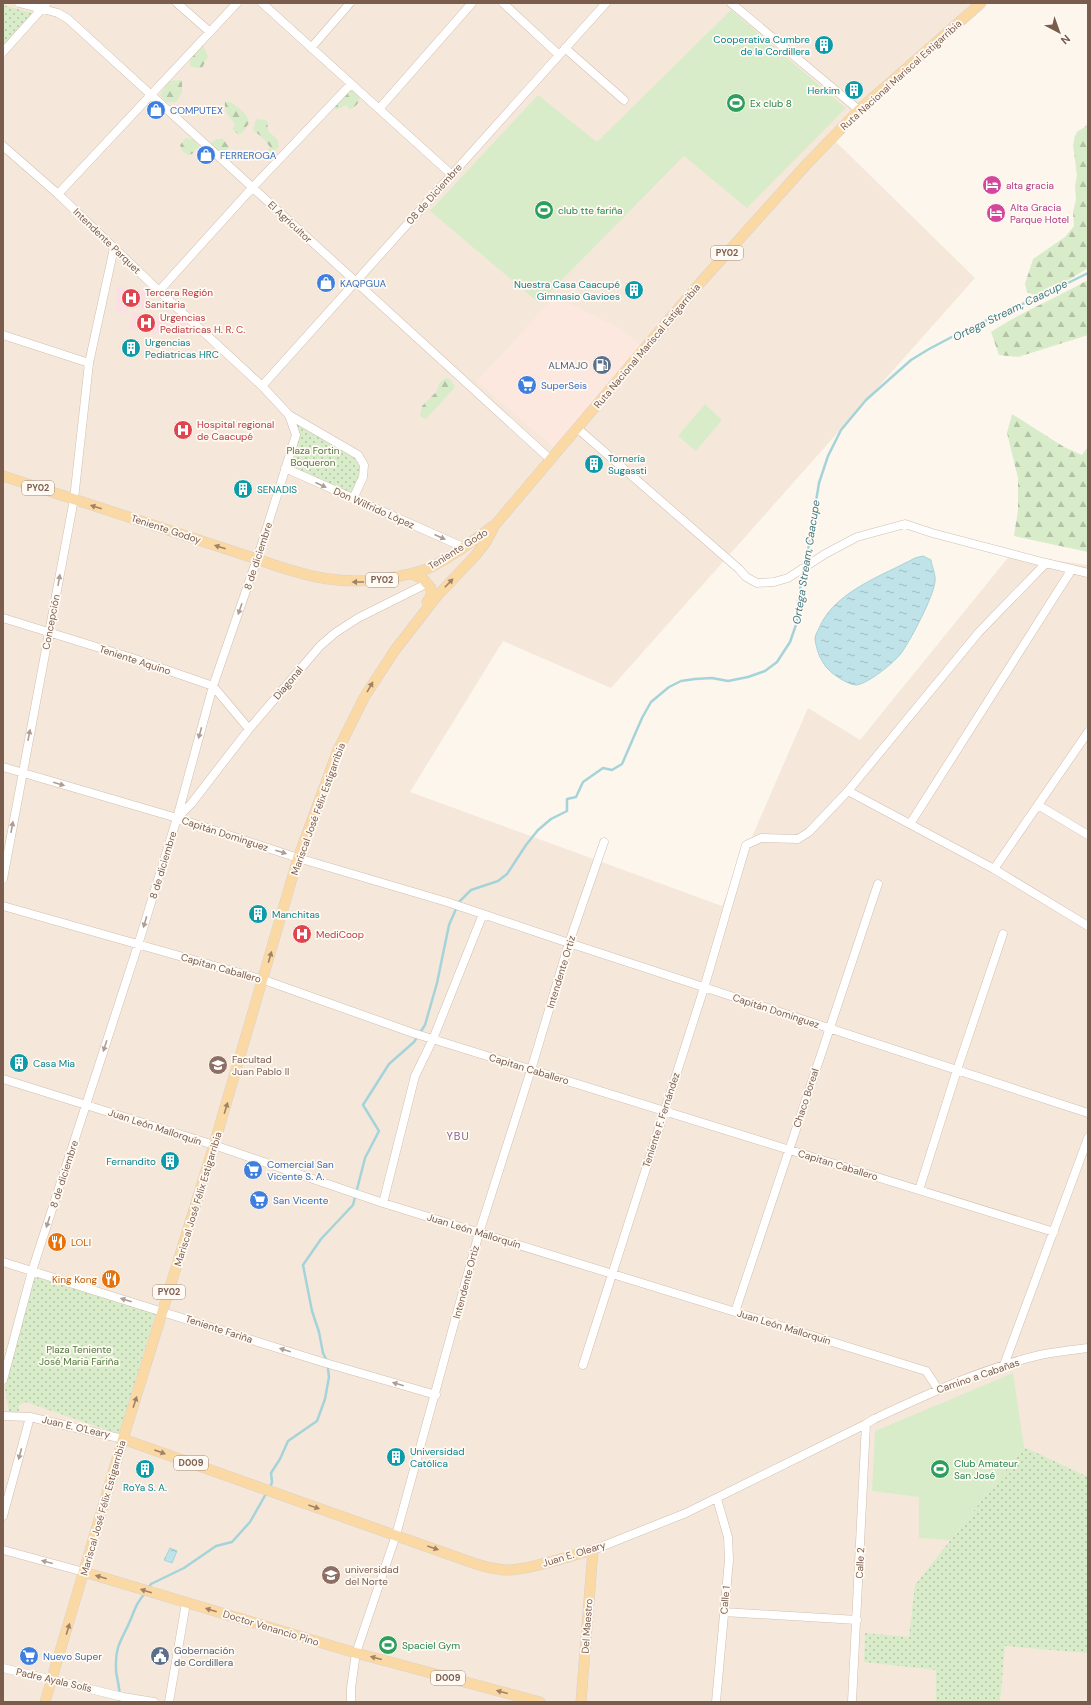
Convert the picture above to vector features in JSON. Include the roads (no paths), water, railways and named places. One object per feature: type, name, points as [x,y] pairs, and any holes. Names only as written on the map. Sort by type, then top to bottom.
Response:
[{"type":"main road","name":"Ruta Nacional Mariscal Estigarribia","points":[[352,721],[378,674],[413,626],[437,596],[475,556],[486,542],[495,525],[726,253],[806,165],[859,110],[981,3]]},
{"type":"main road","name":"PY02","points":[[3,476],[74,500]]},
{"type":"main road","name":"Teniente Godoy","points":[[74,500],[257,559]]},
{"type":"main road","name":"Teniente Godo","points":[[257,559],[292,572],[337,581],[362,582],[388,579],[412,574],[429,568],[495,525]]},
{"type":"main road","points":[[412,574],[428,583],[431,588],[431,596],[417,615],[413,626]]},
{"type":"main road","name":"Mariscal José Félix Estigarribia","points":[[45,1702],[123,1439],[164,1312],[264,980],[298,858],[338,750],[352,721]]},
{"type":"main road","name":"Juan E. O'Leary","points":[[123,1439],[259,1488]]},
{"type":"main road","name":"Juan E. Oleary","points":[[259,1488],[476,1564],[505,1570],[518,1569],[592,1550]]},
{"type":"main road","name":"Del Maestro","points":[[581,1702],[592,1550]]},
{"type":"main road","name":"Doctor Venancio Pino","points":[[84,1572],[356,1653],[540,1702]]},
{"type":"street","name":"El Agricultor","points":[[19,3],[44,6],[68,19],[550,460]]},
{"type":"street","points":[[177,3],[210,32]]},
{"type":"street","points":[[58,194],[237,3]]},
{"type":"street","points":[[262,3],[452,175]]},
{"type":"street","points":[[311,48],[350,3]]},
{"type":"street","points":[[379,109],[472,3]]},
{"type":"street","points":[[503,3],[559,55]]},
{"type":"street","name":"08 de Diciembre","points":[[262,386],[354,281],[452,175],[606,3]]},
{"type":"street","points":[[732,3],[859,110]]},
{"type":"street","points":[[3,52],[44,6]]},
{"type":"street","points":[[565,48],[624,100]]},
{"type":"street","points":[[159,291],[252,188],[351,84]]},
{"type":"street","name":"Intendente Parquet","points":[[3,146],[58,194],[159,291],[262,386]]},
{"type":"street","name":"Concepción","points":[[3,880],[74,500],[89,364],[114,248]]},
{"type":"street","points":[[3,335],[89,364]]},
{"type":"street","name":"8 de diciembre","points":[[3,1380],[6,1353],[138,945],[177,818],[213,686],[257,559],[296,435],[289,415],[262,386]]},
{"type":"street","points":[[289,415],[358,455],[364,465],[363,477],[353,499]]},
{"type":"street","points":[[577,428],[739,569],[746,577],[757,583],[774,582],[788,578],[825,554],[857,537],[905,524],[932,533],[1088,573]]},
{"type":"street","name":"Don Wilfrido López","points":[[285,468],[463,547]]},
{"type":"street","points":[[1046,563],[979,632],[848,791],[994,869],[1088,926]]},
{"type":"street","points":[[910,824],[1072,569]]},
{"type":"street","name":"Diagonal","points":[[177,818],[191,804],[249,729],[308,659],[335,633],[358,618],[428,583]]},
{"type":"street","name":"Teniente Aquino","points":[[3,618],[213,686]]},
{"type":"street","points":[[213,686],[249,729]]},
{"type":"street","points":[[994,869],[1088,732]]},
{"type":"street","name":"Capitán Dominguez","points":[[3,767],[177,818],[298,858],[448,902],[704,988],[1088,1113]]},
{"type":"street","name":"Teniente F. Fernández","points":[[583,1365],[704,988],[746,844],[761,838],[798,839],[809,832],[848,791]]},
{"type":"street","points":[[1038,805],[1088,834]]},
{"type":"street","name":"Intendente Ortiz","points":[[351,1702],[351,1688],[356,1653],[396,1535],[436,1395],[479,1233],[531,1070],[569,943],[604,842]]},
{"type":"street","name":"Chaco Boreal","points":[[735,1312],[878,884]]},
{"type":"street","name":"Capitan Caballero","points":[[3,906],[264,980],[431,1038],[531,1070],[665,1110],[1054,1232]]},
{"type":"street","points":[[383,1203],[415,1076],[483,914]]},
{"type":"street","points":[[920,1190],[957,1070],[1003,934]]},
{"type":"street","name":"Juan León Mallorquín","points":[[3,1079],[214,1146],[383,1203],[926,1371],[938,1389]]},
{"type":"street","points":[[1004,1365],[1088,1138]]},
{"type":"street","name":"Teniente Fariña","points":[[3,1262],[322,1362],[436,1395]]},
{"type":"street","name":"Camino a Cabañas","points":[[874,1419],[938,1389],[1004,1365],[1040,1355],[1088,1348]]},
{"type":"street","name":"Juan E. O'Leary","points":[[3,1416],[30,1417],[123,1439]]},
{"type":"street","points":[[3,1516],[30,1417]]},
{"type":"street","name":"Juan E. Oleary","points":[[592,1550],[686,1513],[874,1419]]},
{"type":"street","name":"Calle 2","points":[[852,1702],[866,1424]]},
{"type":"street","name":"Calle 1","points":[[716,1499],[728,1537],[729,1560],[716,1702]]},
{"type":"street","name":"Doctor Venancio Pino","points":[[3,1550],[84,1572]]},
{"type":"street","points":[[169,1702],[186,1602]]},
{"type":"street","points":[[724,1612],[857,1620]]},
{"type":"street","name":"Padre Ayala Solís","points":[[3,1668],[105,1691],[132,1699],[154,1702]]},
{"type":"water","points":[[923,556],[931,560],[935,576],[934,588],[922,617],[902,652],[881,672],[861,684],[852,684],[834,674],[826,667],[821,658],[815,639],[826,615],[848,594],[874,578],[915,558]]},
{"type":"water","points":[[170,1548],[177,1551],[172,1563],[164,1560]]},
{"type":"waterway","name":"Ortega Stream, Caacupe","points":[[806,563],[819,483],[828,456],[841,430],[866,400],[911,360],[929,349],[965,330],[1088,273]]},
{"type":"waterway","name":"Ortega Stream, Caacupe","points":[[270,1488],[272,1482],[271,1473],[280,1459],[288,1441],[317,1421],[325,1399],[329,1377],[327,1361],[323,1353],[319,1332],[312,1311],[303,1265],[321,1239],[353,1205],[365,1158],[379,1131],[363,1105],[389,1064],[414,1042],[425,1025],[437,983],[449,925],[459,902],[471,890],[498,881],[507,874],[538,830],[551,819],[567,811],[567,799],[576,797],[583,782],[603,768],[612,770],[622,764],[642,718],[651,702],[669,687],[681,681],[695,679],[712,678],[728,681],[748,677],[765,671],[777,662],[790,642],[797,622],[798,600],[804,570]]},
{"type":"waterway","name":"Ortega Stream, Caacupe","points":[[148,1589],[151,1584],[184,1568],[216,1546],[232,1542],[250,1522],[267,1492]]},
{"type":"waterway","name":"Ortega Stream, Caacupe","points":[[119,1702],[120,1693],[116,1668],[118,1648],[136,1607],[145,1593]]},
{"type":"place","name":"Cooperativa Cumbre de la Cordillera","points":[[824,45]]},
{"type":"place","name":"Herkim","points":[[854,90]]},
{"type":"place","name":"Ex club 8","points":[[736,103]]},
{"type":"place","name":"COMPUTEX","points":[[156,110]]},
{"type":"place","name":"FERREROGA","points":[[206,155]]},
{"type":"place","name":"alta gracia","points":[[992,185]]},
{"type":"place","name":"club tte fariña","points":[[544,210]]},
{"type":"place","name":"Alta Gracia Parque Hotel","points":[[996,213]]},
{"type":"place","name":"KAQPGUA","points":[[326,283]]},
{"type":"place","name":"Nuestra Casa Caacupé Gimnasio Gavioes","points":[[634,290]]},
{"type":"place","name":"Tercera Región Sanitaria","points":[[131,298]]},
{"type":"place","name":"Urgencias Pediatricas H. R. C.","points":[[146,323]]},
{"type":"place","name":"Urgencias Pediatricas HRC","points":[[131,348]]},
{"type":"place","name":"ALMAJO","points":[[602,365]]},
{"type":"place","name":"SuperSeis","points":[[527,385]]},
{"type":"place","name":"Hospital regional de Caacupé","points":[[183,430]]},
{"type":"place","name":"Tornería Sugassti","points":[[594,464]]},
{"type":"place","name":"SENADIS","points":[[243,489]]},
{"type":"place","name":"Manchitas","points":[[258,914]]},
{"type":"place","name":"MediCoop","points":[[302,934]]},
{"type":"place","name":"Casa Mia","points":[[19,1063]]},
{"type":"place","name":"Facultad Juan Pablo II","points":[[218,1065]]},
{"type":"place","name":"Fernandito","points":[[170,1161]]},
{"type":"place","name":"Comercial San Vicente S. A.","points":[[253,1170]]},
{"type":"place","name":"San Vicente","points":[[259,1200]]},
{"type":"place","name":"LOLI","points":[[57,1242]]},
{"type":"place","name":"King Kong","points":[[111,1279]]},
{"type":"place","name":"Universidad Católica","points":[[396,1457]]},
{"type":"place","name":"RoYa S. A.","points":[[145,1469]]},
{"type":"place","name":"Club Amateur San José","points":[[940,1469]]},
{"type":"place","name":"universidad del Norte","points":[[331,1575]]},
{"type":"place","name":"Spaciel Gym","points":[[388,1645]]},
{"type":"place","name":"Nuevo Super","points":[[29,1656]]},
{"type":"place","name":"Gobernación de Cordillera","points":[[160,1656]]},
{"type":"district","name":"YBU","points":[[458,1136]]},
{"type":"park label","name":"Plaza Fortin Boqueron","points":[[313,456]]},
{"type":"park label","name":"Plaza Teniente José Maria Fariña","points":[[79,1354]]}]
